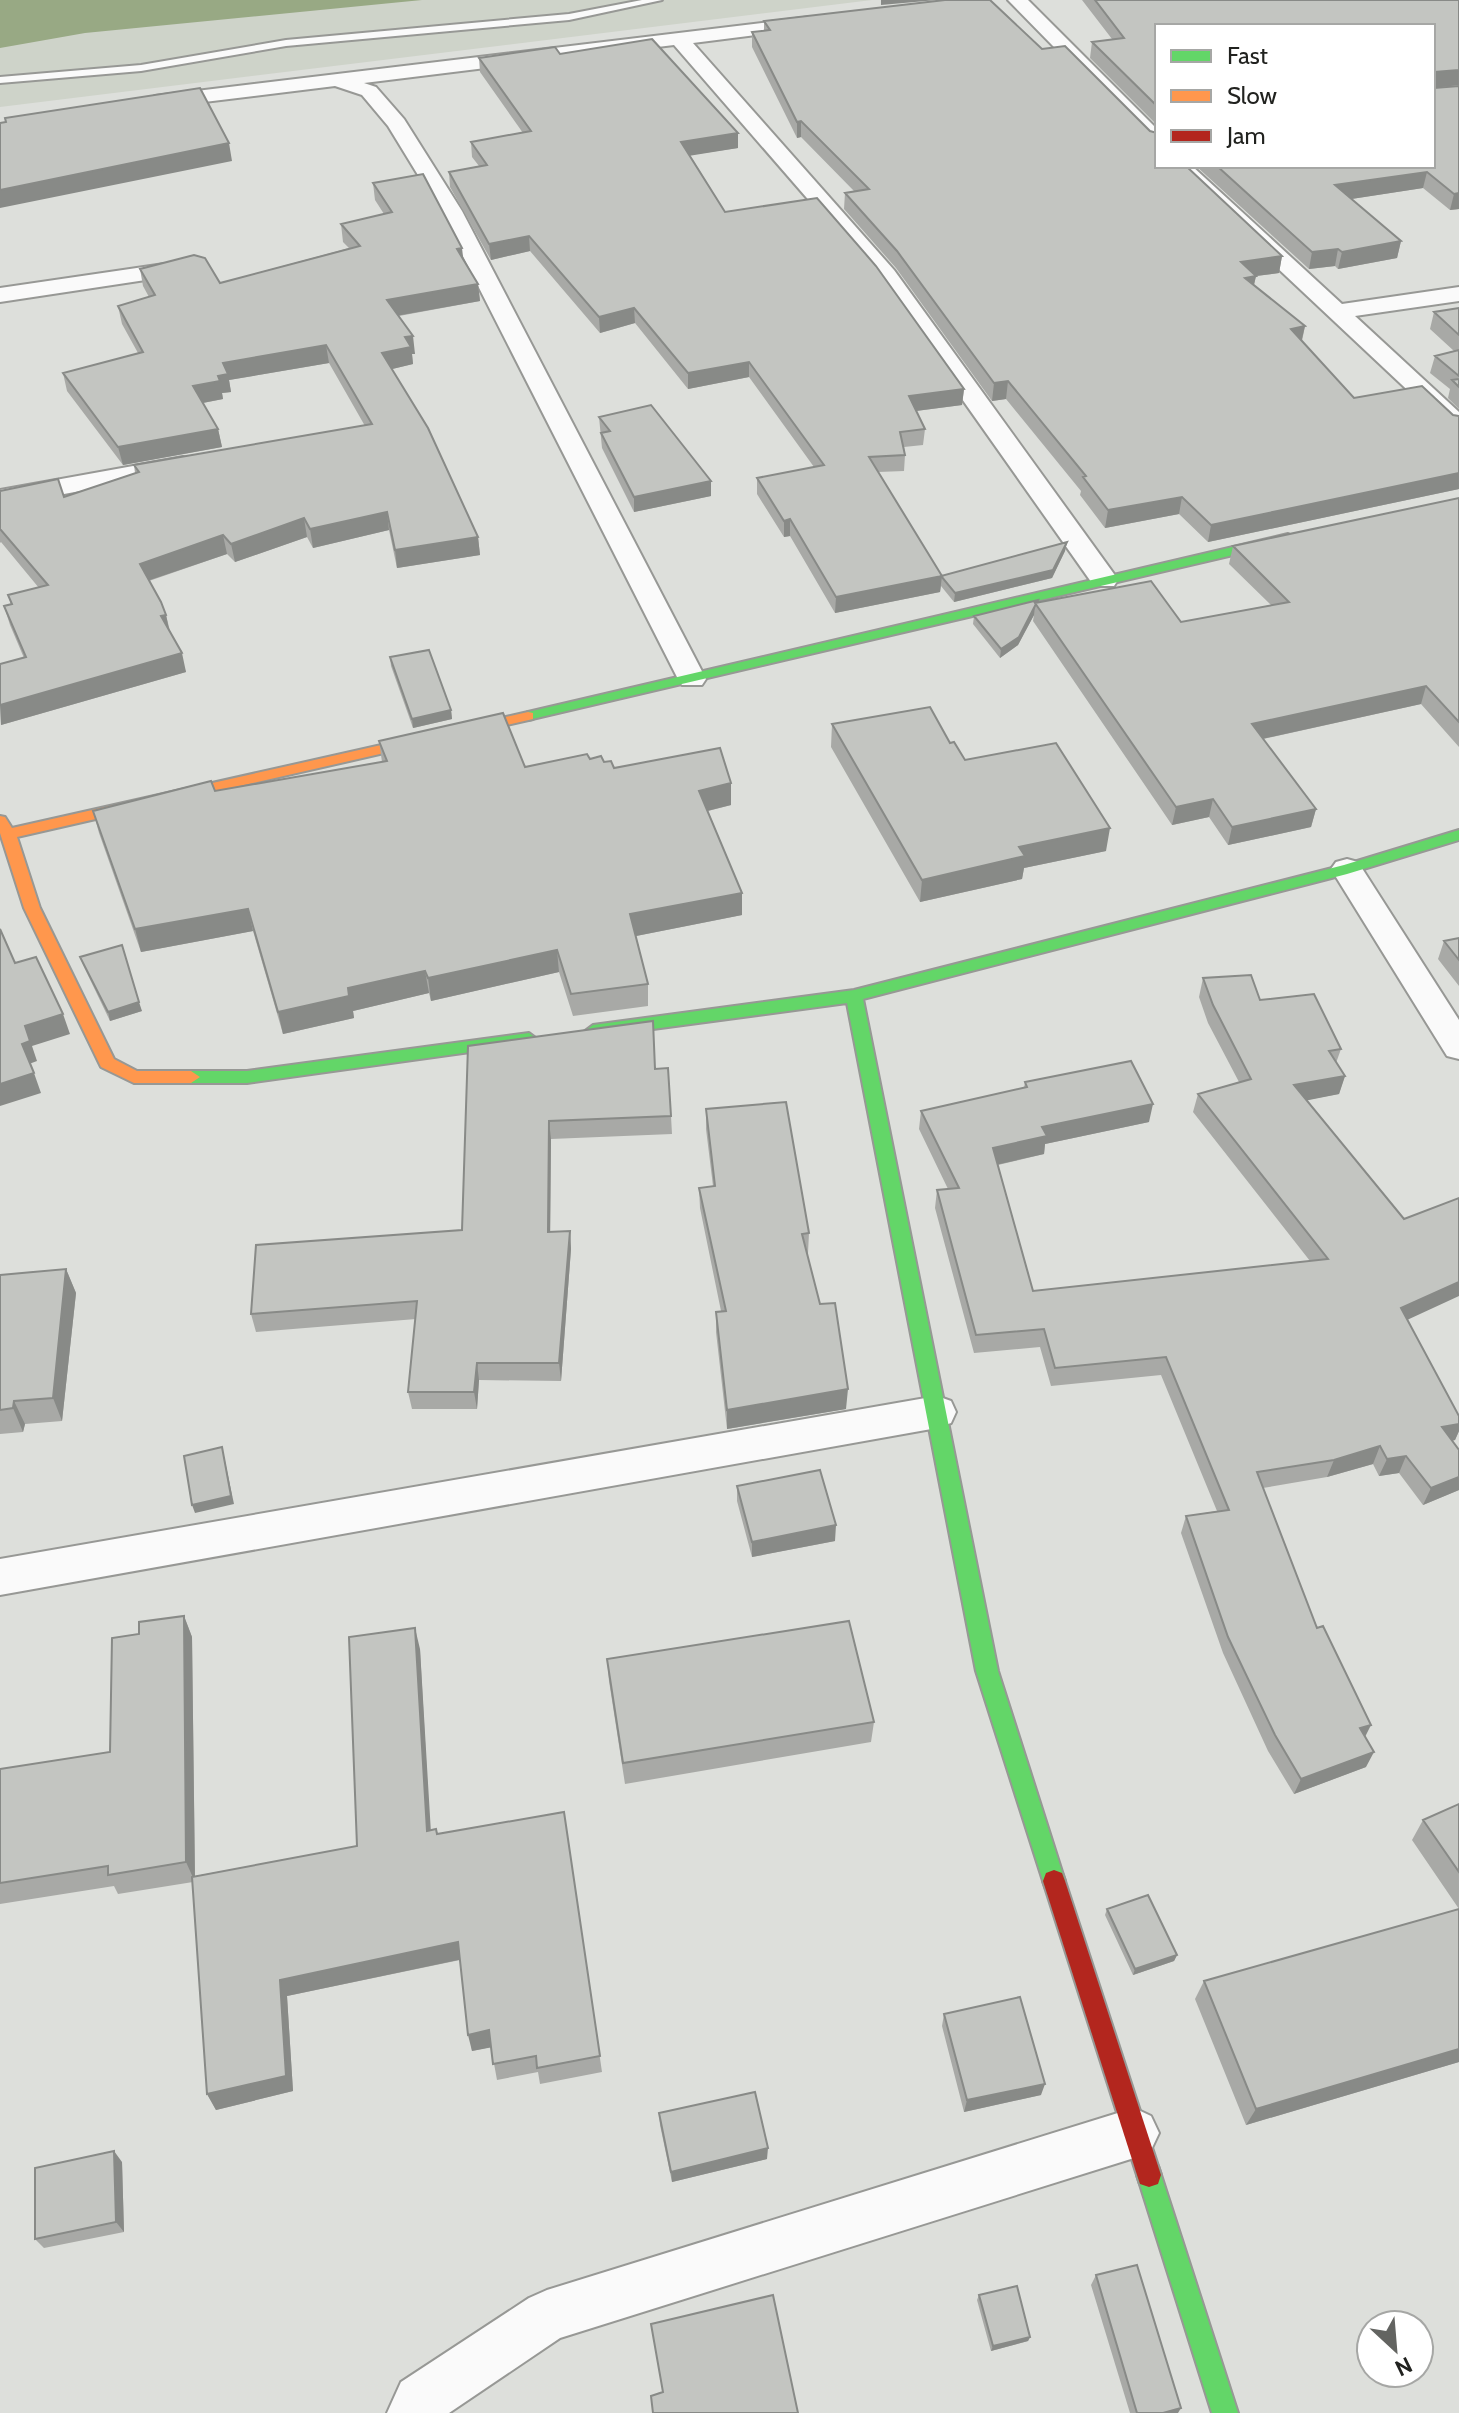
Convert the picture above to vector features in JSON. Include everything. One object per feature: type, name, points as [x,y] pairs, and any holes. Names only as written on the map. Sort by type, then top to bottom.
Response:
[{"type":"street","points":[[1017,0],[1155,136]]},
{"type":"street","points":[[142,104],[831,21]]},
{"type":"street","points":[[679,39],[886,275],[1104,580]]},
{"type":"street","points":[[331,79],[369,91],[397,123],[451,211],[692,679]]},
{"type":"street","points":[[1182,168],[1459,425]]},
{"type":"street","points":[[0,295],[164,271]]},
{"type":"street","points":[[1335,312],[1459,294]]},
{"type":"street","points":[[0,498],[211,460]]},
{"type":"street","points":[[543,1037],[247,1077],[134,1077],[107,1063],[32,908],[4,828],[692,679],[1307,534]]},
{"type":"street","points":[[574,1033],[854,996],[1347,869],[1459,835]]},
{"type":"street","points":[[1347,869],[1459,1047]]},
{"type":"street","points":[[854,996],[987,1671],[1225,2413]]},
{"type":"street","points":[[0,1577],[937,1412]]},
{"type":"street","points":[[414,2413],[420,2401],[547,2316],[1134,2133]]},
{"type":"lane","points":[[0,80],[141,68],[286,43],[569,17],[657,0]]},
{"type":"shaded area","points":[[0,0],[872,0],[0,107]]},
{"type":"shaded area","points":[[0,0],[422,0],[85,33],[0,48]]},
{"type":"building","points":[[945,0],[990,0],[1042,49],[1065,46],[1150,131],[1155,132],[1155,168],[1188,168],[1282,256],[1241,262],[1256,276],[1245,278],[1305,326],[1291,329],[1354,398],[1422,386],[1453,415],[1459,416],[1459,473],[1211,525],[1182,497],[1108,510],[1083,477],[1086,476],[1008,381],[994,383],[897,251],[845,193],[869,189],[801,121],[797,122],[752,32],[770,30],[764,21]]},
{"type":"building","points":[[1095,0],[1459,0],[1459,70],[1435,72],[1435,24],[1155,24],[1155,104],[1092,42],[1124,38]]},
{"type":"building","points":[[652,39],[738,133],[681,142],[725,212],[817,198],[876,266],[964,389],[909,396],[925,429],[900,432],[905,455],[869,457],[942,576],[836,597],[790,519],[784,521],[757,478],[824,465],[749,362],[688,373],[634,308],[599,317],[529,236],[489,244],[449,172],[487,165],[471,142],[531,131],[479,58],[555,47],[560,54]]},
{"type":"building","points":[[1459,86],[1459,193],[1454,194],[1427,172],[1335,185],[1401,241],[1342,252],[1338,249],[1312,252],[1219,168],[1435,168],[1435,88]]},
{"type":"building","points":[[200,88],[229,143],[0,190],[0,123],[6,122],[5,118]]},
{"type":"building","points":[[423,174],[462,248],[457,249],[478,284],[387,300],[413,336],[405,337],[411,347],[382,353],[428,428],[478,537],[395,550],[387,512],[310,529],[304,518],[231,544],[223,535],[140,564],[161,602],[166,615],[161,616],[182,653],[0,705],[0,664],[26,657],[4,606],[12,604],[8,595],[48,585],[0,529],[0,491],[58,479],[64,497],[139,472],[134,465],[372,424],[326,345],[223,363],[228,374],[218,376],[220,381],[193,386],[218,429],[118,447],[63,373],[143,352],[118,306],[155,295],[140,269],[194,255],[205,258],[220,283],[360,246],[341,224],[392,212],[373,183]]},
{"type":"building","points":[[1459,308],[1459,335],[1434,312]]},
{"type":"building","points":[[1459,350],[1459,376],[1435,356]]},
{"type":"building","points":[[651,405],[711,481],[634,497],[601,433],[610,431],[599,417]]},
{"type":"building","points":[[1459,498],[1459,722],[1426,686],[1252,724],[1316,809],[1232,827],[1213,799],[1176,807],[1035,603],[1151,581],[1181,622],[1289,602],[1233,546]]},
{"type":"building","points":[[1067,542],[1053,570],[955,593],[941,576]]},
{"type":"building","points":[[1038,600],[1019,637],[1001,649],[974,616]]},
{"type":"building","points":[[429,650],[451,710],[412,719],[390,657]]},
{"type":"building","points":[[930,707],[950,743],[954,742],[965,760],[1056,743],[1110,828],[1019,847],[1025,856],[922,880],[832,724]]},
{"type":"building","points":[[503,713],[525,767],[587,754],[590,759],[601,756],[604,762],[611,761],[614,768],[720,748],[731,783],[699,791],[742,893],[630,914],[648,984],[571,994],[557,950],[428,978],[425,971],[348,988],[349,996],[278,1012],[248,909],[135,929],[93,811],[211,781],[215,791],[387,761],[379,741]]},
{"type":"building","points":[[0,929],[15,963],[36,957],[63,1014],[25,1026],[30,1041],[22,1044],[34,1073],[0,1084]]},
{"type":"building","points":[[1459,938],[1459,960],[1444,941]]},
{"type":"building","points":[[122,945],[139,1002],[108,1012],[80,957]]},
{"type":"building","points":[[1251,975],[1260,1000],[1314,994],[1341,1049],[1329,1051],[1345,1076],[1294,1085],[1404,1219],[1459,1198],[1459,1282],[1401,1308],[1459,1416],[1459,1424],[1442,1427],[1459,1450],[1459,1477],[1431,1488],[1406,1456],[1387,1459],[1380,1446],[1334,1460],[1257,1472],[1317,1628],[1323,1626],[1371,1725],[1360,1728],[1374,1752],[1301,1779],[1275,1735],[1228,1637],[1186,1516],[1229,1510],[1166,1357],[1055,1368],[1044,1329],[976,1335],[937,1190],[959,1188],[921,1111],[1027,1087],[1025,1082],[1131,1061],[1153,1104],[1042,1127],[1047,1136],[993,1148],[1033,1291],[1328,1259],[1198,1094],[1251,1079],[1213,1005],[1203,978]]},
{"type":"building","points":[[653,1021],[655,1069],[668,1068],[671,1116],[549,1121],[548,1232],[570,1231],[559,1363],[477,1363],[474,1392],[408,1392],[417,1301],[251,1314],[256,1245],[462,1230],[468,1046]]},
{"type":"building","points":[[786,1102],[809,1233],[802,1234],[820,1304],[835,1303],[848,1389],[727,1410],[716,1312],[726,1311],[699,1188],[715,1186],[706,1109]]},
{"type":"building","points":[[66,1269],[53,1398],[14,1401],[13,1408],[0,1410],[0,1275]]},
{"type":"building","points":[[222,1447],[231,1496],[192,1505],[184,1456]]},
{"type":"building","points":[[820,1470],[836,1525],[752,1542],[737,1486]]},
{"type":"building","points":[[184,1616],[186,1862],[108,1875],[108,1866],[0,1883],[0,1769],[110,1752],[112,1638],[139,1634],[139,1622]]},
{"type":"building","points":[[849,1621],[874,1722],[623,1763],[607,1659]]},
{"type":"building","points":[[415,1628],[427,1831],[436,1829],[437,1834],[564,1812],[600,2056],[537,2068],[536,2056],[493,2064],[489,2030],[468,2035],[458,1942],[280,1980],[286,2076],[207,2094],[192,1877],[357,1846],[349,1637]]},
{"type":"building","points":[[1459,1804],[1459,1872],[1423,1820]]},
{"type":"building","points":[[1148,1895],[1177,1955],[1135,1969],[1107,1909]]},
{"type":"building","points":[[1459,1909],[1459,2049],[1256,2109],[1204,1981]]},
{"type":"building","points":[[1020,1997],[1045,2084],[967,2100],[944,2014]]},
{"type":"building","points":[[755,2092],[768,2148],[671,2172],[659,2113]]},
{"type":"building","points":[[114,2151],[116,2222],[35,2239],[35,2168]]},
{"type":"building","points":[[1137,2265],[1181,2408],[1163,2413],[1137,2413],[1096,2275]]},
{"type":"building","points":[[1017,2286],[1030,2337],[993,2346],[979,2295]]},
{"type":"building","points":[[773,2295],[798,2413],[653,2413],[651,2396],[663,2392],[651,2324]]},
{"type":"traffic: fast","points":[[528,716],[1288,538]]},
{"type":"traffic: fast","points":[[593,1031],[854,996],[1347,869],[1459,835]]},
{"type":"traffic: fast","points":[[854,996],[987,1671],[1054,1881]]},
{"type":"traffic: fast","points":[[191,1077],[247,1077],[529,1039]]},
{"type":"traffic: fast","points":[[1149,2175],[1225,2413]]},
{"type":"traffic: slow","points":[[8,834],[528,716]]},
{"type":"traffic: slow","points":[[0,821],[8,834],[32,908],[107,1063],[134,1077],[191,1077]]},
{"type":"traffic: jam","points":[[1054,1881],[1149,2175]]}]
